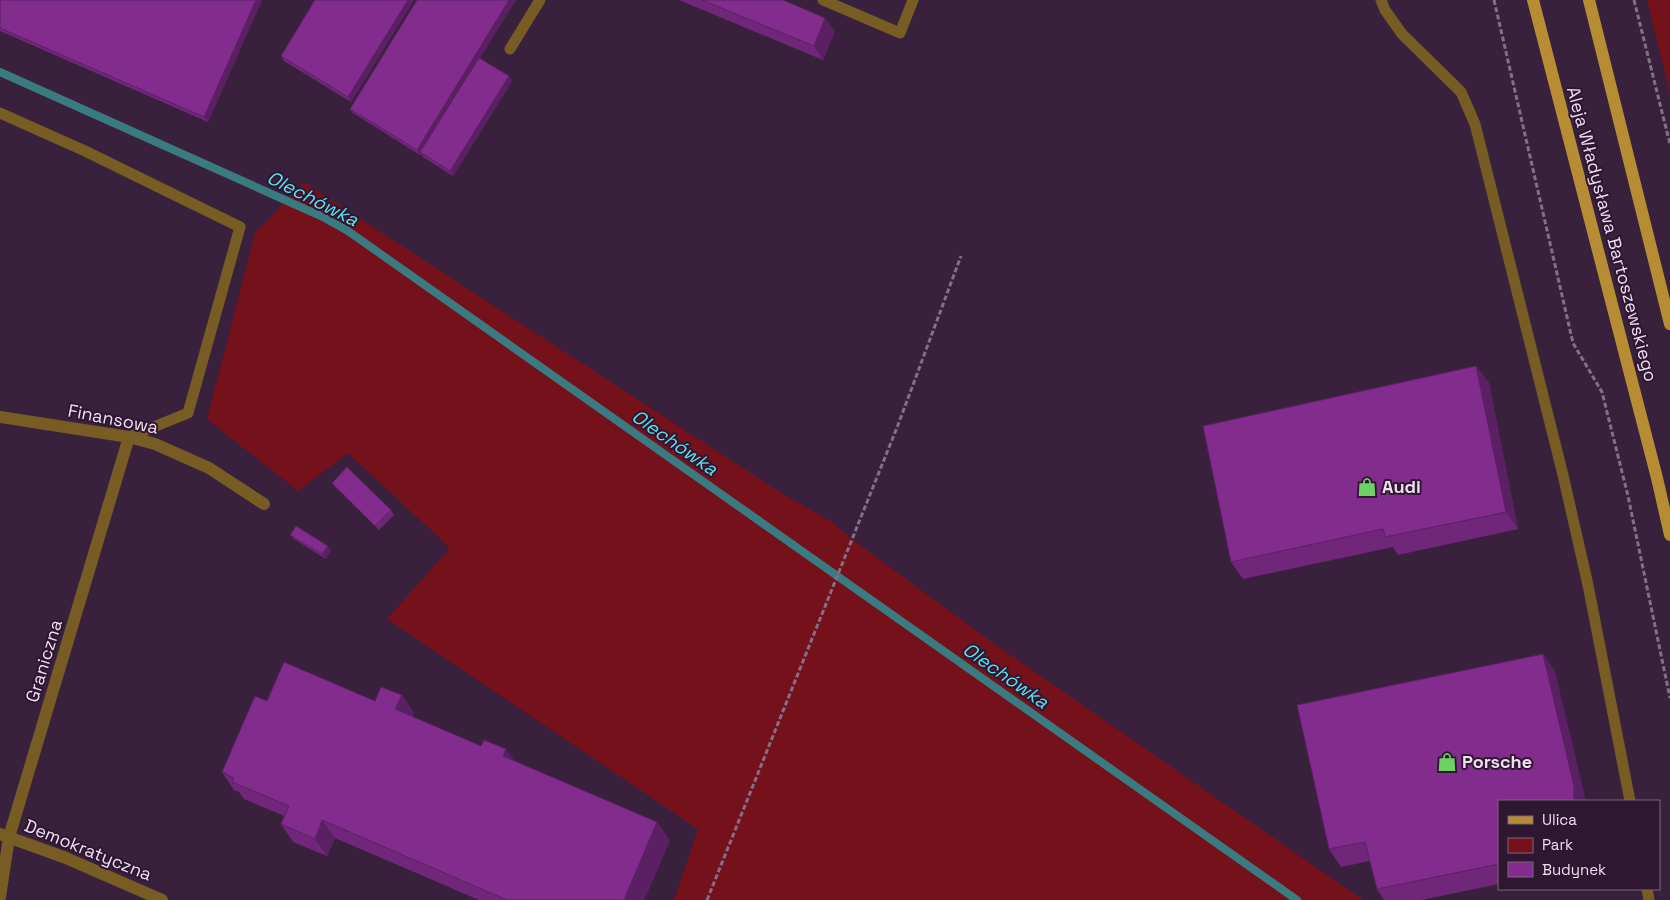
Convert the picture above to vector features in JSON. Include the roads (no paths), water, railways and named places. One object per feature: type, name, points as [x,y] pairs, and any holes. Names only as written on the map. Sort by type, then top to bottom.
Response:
[{"type":"main road","name":"Aleja Władysława Bartoszewskiego","points":[[1534,0],[1670,535]]},
{"type":"main road","name":"Aleja Władysława Bartoszewskiego","points":[[1588,0],[1670,324]]},
{"type":"street","name":"Finansowa","points":[[0,417],[129,437],[183,455],[264,504]]},
{"type":"street","name":"Graniczna","points":[[0,897],[5,836],[129,437]]},
{"type":"street","name":"Demokratyczna","points":[[5,836],[66,858],[162,900]]},
{"type":"lane","points":[[510,49],[540,0]]},
{"type":"lane","points":[[823,0],[900,33],[913,0]]},
{"type":"lane","points":[[1381,0],[1385,10],[1402,34],[1461,92],[1475,124],[1567,492],[1588,585],[1630,800]]},
{"type":"lane","points":[[0,113],[85,151],[240,227],[188,413],[129,437]]},
{"type":"waterway","name":"Olechówka","points":[[0,72],[323,217],[348,231],[1297,900]]},
{"type":"place","name":"Audi","points":[[1367,487]]},
{"type":"place","name":"Porsche","points":[[1447,762]]}]
